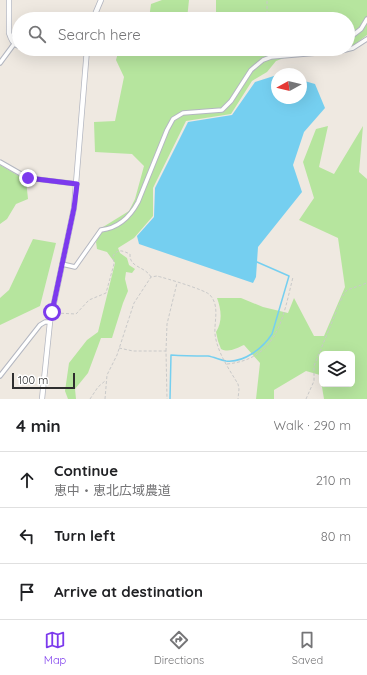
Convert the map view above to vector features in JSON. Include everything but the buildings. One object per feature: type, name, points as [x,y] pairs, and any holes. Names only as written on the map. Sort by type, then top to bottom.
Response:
[{"type":"street","points":[[9,0],[9,33],[12,40]]},
{"type":"street","points":[[96,12],[102,0]]},
{"type":"street","points":[[355,34],[361,29],[367,19]]},
{"type":"street","points":[[355,47],[367,39]]},
{"type":"street","points":[[0,62],[12,50]]},
{"type":"street","points":[[42,399],[50,322],[74,208],[87,56]]},
{"type":"street","points":[[62,264],[75,268],[101,230],[108,229],[125,220],[134,211],[166,130],[176,116],[183,113],[222,110],[232,101],[251,70],[265,59],[282,56]]},
{"type":"street","points":[[0,162],[28,178],[77,184]]},
{"type":"street","points":[[0,376],[40,325],[45,322],[50,322]]},
{"type":"path","points":[[267,0],[267,12]]},
{"type":"path","points":[[52,312],[76,314],[89,300],[106,293],[114,264],[114,256],[118,251],[121,250],[130,254],[130,260],[133,264],[149,273],[151,277]]},
{"type":"path","points":[[105,399],[106,380],[109,369],[117,355],[134,303],[151,277],[157,276],[210,294],[215,308],[215,332],[217,342],[221,353],[238,384],[238,399]]},
{"type":"path","points":[[227,364],[238,363],[249,359],[258,354],[270,343],[285,309],[294,277]]},
{"type":"path","points":[[306,399],[314,381],[314,366],[343,295],[347,290],[367,282]]},
{"type":"path","points":[[166,399],[167,324],[178,283]]},
{"type":"path","points":[[119,348],[133,351],[166,351]]},
{"type":"path","points":[[90,399],[98,387],[106,380]]},
{"type":"green space","points":[[162,0],[189,0],[188,12],[150,12],[151,4]]},
{"type":"green space","points":[[216,0],[367,0],[367,35],[355,44],[355,12],[216,12]]},
{"type":"green space","points":[[117,56],[289,56],[276,61],[267,72],[252,81],[231,114],[186,121],[153,188],[153,216],[134,238],[118,248],[120,253],[127,258],[129,265],[135,269],[132,273],[126,272],[125,279],[128,291],[112,338],[101,338],[88,373],[75,389],[76,399],[68,399],[65,391],[69,363],[87,340],[98,332],[115,263],[107,252],[97,249],[96,242],[103,227],[129,211],[135,199],[144,166],[132,154],[95,152],[94,122],[115,121],[124,77],[116,60]]},
{"type":"green space","points":[[328,126],[319,167],[334,174],[363,126],[359,172],[367,179],[367,399],[324,399],[322,387],[355,387],[355,351],[319,351],[319,375],[306,371],[274,390],[274,399],[256,399],[260,363],[244,345],[236,349],[224,350],[221,349],[218,341],[216,332],[220,324],[221,315],[217,298],[241,298],[263,307],[288,313],[294,298],[314,336],[324,336],[345,287],[338,238],[299,220],[314,198],[303,162],[316,129]]},
{"type":"green space","points":[[0,165],[26,180],[28,199],[16,204],[7,219],[0,224]]},
{"type":"green space","points":[[33,239],[56,243],[40,306],[0,325],[0,298],[9,290]]},
{"type":"water","points":[[271,77],[271,104],[307,104],[307,82],[315,84],[325,108],[304,132],[293,165],[302,192],[258,247],[256,277],[253,283],[139,244],[137,236],[154,217],[155,188],[188,122],[232,115],[255,82]]},
{"type":"waterway","points":[[170,399],[171,355],[208,356],[226,361],[240,360],[252,354],[264,344],[272,334],[289,276],[257,262]]},
{"type":"route","points":[[28,178],[77,184],[74,208],[52,312]]}]
